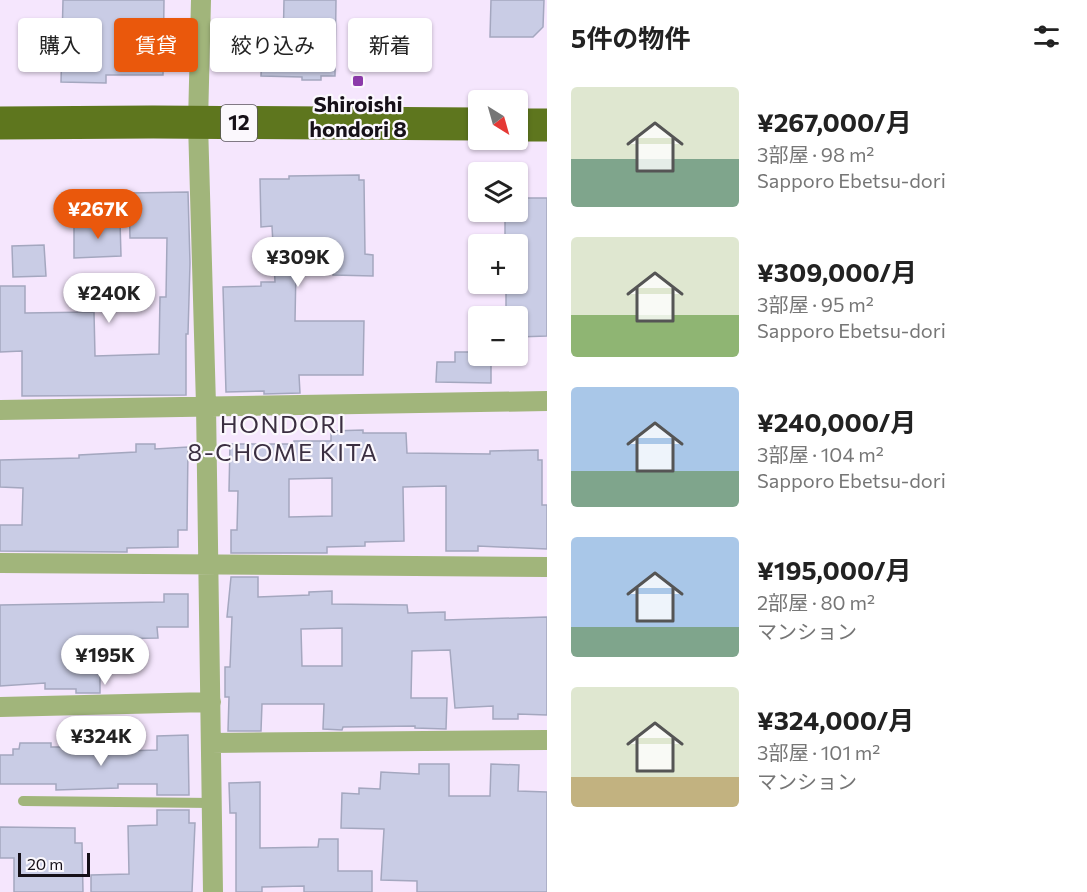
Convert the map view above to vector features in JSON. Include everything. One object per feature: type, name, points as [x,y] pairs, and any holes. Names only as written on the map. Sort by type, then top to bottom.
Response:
[{"type":"highway","name":"12","points":[[0,123],[468,124]]},
{"type":"highway","points":[[528,125],[547,125]]},
{"type":"street","points":[[201,0],[198,123],[206,405],[213,892]]},
{"type":"street","points":[[0,410],[547,401]]},
{"type":"street","points":[[0,563],[547,567]]},
{"type":"street","points":[[0,707],[211,702]]},
{"type":"street","points":[[211,743],[547,741]]},
{"type":"lane","points":[[23,801],[212,803]]},
{"type":"building","points":[[63,0],[164,0],[164,18],[114,18],[114,72],[163,72],[163,75],[106,75],[106,83],[61,82],[61,72],[102,72],[102,18],[63,18]]},
{"type":"building","points":[[284,0],[336,0],[336,18],[284,18]]},
{"type":"building","points":[[491,0],[544,0],[543,27],[533,37],[490,37]]},
{"type":"building","points":[[261,72],[335,72],[335,76],[321,76],[321,80],[261,76]]},
{"type":"building","points":[[359,175],[359,180],[364,180],[365,254],[373,255],[373,276],[333,275],[333,266],[296,267],[295,321],[364,321],[363,375],[299,375],[300,393],[226,392],[223,287],[261,286],[261,282],[275,282],[272,226],[261,227],[260,179],[289,179],[289,176]]},
{"type":"building","points":[[188,192],[190,263],[188,334],[186,334],[186,395],[22,396],[22,351],[0,352],[0,286],[25,286],[25,313],[94,312],[95,356],[159,354],[160,297],[166,297],[167,238],[130,238],[129,193]]},
{"type":"building","points":[[528,198],[547,198],[547,336],[528,337],[528,306],[506,306],[506,294],[528,294],[528,234],[505,234],[505,222],[528,222]]},
{"type":"building","points":[[120,221],[121,256],[74,258],[74,227],[86,226],[85,222]]},
{"type":"building","points":[[44,245],[46,276],[13,277],[12,246]]},
{"type":"building","points":[[455,352],[468,352],[468,366],[491,366],[491,383],[436,382],[437,362],[455,362]]},
{"type":"building","points":[[363,430],[363,433],[406,433],[407,453],[490,454],[490,451],[538,450],[538,460],[542,460],[542,505],[547,505],[547,549],[478,546],[478,551],[446,551],[446,486],[403,487],[404,541],[365,542],[365,546],[327,547],[327,553],[231,553],[231,530],[237,530],[238,491],[229,491],[230,444],[294,444],[294,441],[331,441],[331,431]],"holes":[[[332,478],[332,516],[289,517],[289,479]]]},
{"type":"building","points":[[136,444],[155,444],[155,449],[188,447],[187,530],[178,530],[178,547],[127,548],[127,552],[0,551],[0,525],[22,525],[23,488],[0,487],[0,460],[79,458],[79,455],[136,452]]},
{"type":"building","points":[[231,577],[258,577],[258,597],[309,595],[309,592],[332,591],[332,604],[407,605],[408,613],[445,612],[445,620],[547,617],[547,715],[518,714],[518,719],[493,719],[493,706],[455,708],[450,650],[412,651],[411,698],[447,698],[446,729],[415,728],[415,726],[323,729],[324,704],[262,704],[261,731],[228,731],[229,697],[225,697],[225,667],[230,667],[232,617],[227,617]],"holes":[[[342,628],[342,666],[302,666],[301,629]]]},
{"type":"building","points":[[164,594],[188,594],[188,627],[157,627],[158,638],[100,639],[100,693],[76,693],[76,689],[45,689],[45,683],[0,686],[0,605],[164,602]]},
{"type":"building","points":[[188,735],[189,795],[157,795],[157,784],[118,784],[118,788],[56,790],[56,784],[0,784],[0,755],[13,755],[13,749],[19,749],[20,743],[51,743],[51,747],[84,747],[84,753],[123,754],[123,751],[157,750],[157,736]]},
{"type":"building","points":[[419,764],[449,764],[449,796],[490,796],[491,764],[519,765],[518,791],[547,792],[547,892],[417,892],[417,881],[381,880],[384,829],[341,828],[342,793],[359,794],[359,788],[380,789],[381,772],[419,774]]},
{"type":"building","points":[[260,782],[260,848],[318,847],[319,839],[338,839],[338,871],[372,871],[372,892],[304,892],[304,886],[262,887],[262,892],[236,892],[236,813],[230,813],[229,783]]},
{"type":"building","points":[[157,810],[189,810],[189,823],[195,823],[192,892],[91,892],[91,875],[129,874],[128,826],[157,825]]},
{"type":"building","points":[[0,827],[75,828],[75,843],[82,843],[83,892],[14,892],[14,858],[0,858]]},
{"type":"place","name":"Shiroishi hondori 8","points":[[358,81]]},
{"type":"district","name":"HONDORI 8-CHOME KITA","points":[[283,439]]}]
